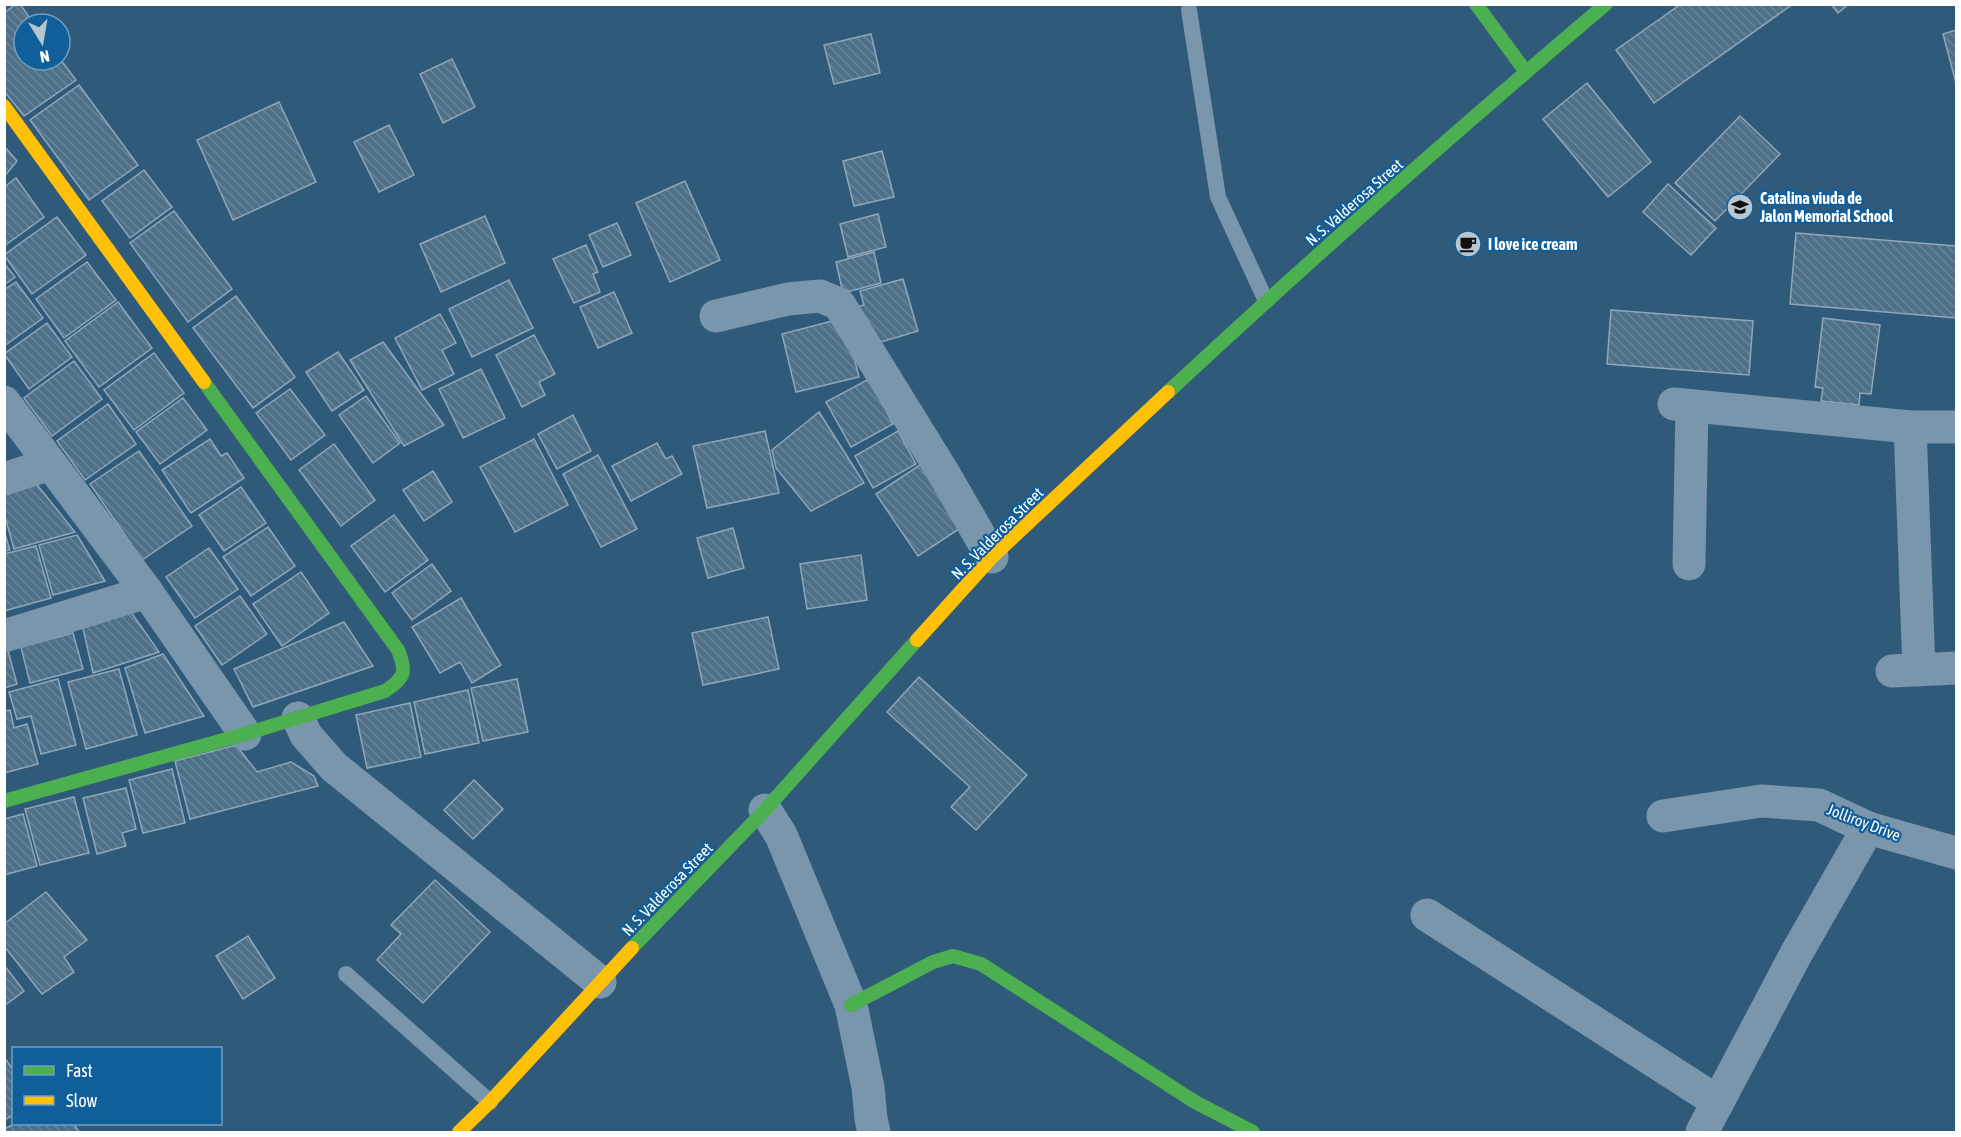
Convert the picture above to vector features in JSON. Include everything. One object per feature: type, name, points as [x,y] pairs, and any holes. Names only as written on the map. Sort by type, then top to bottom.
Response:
[{"type":"street","points":[[1476,4],[1526,72]]},
{"type":"street","name":"N. S. Valderosa Street","points":[[459,1132],[490,1102],[600,982],[765,810],[992,557],[1266,301],[1606,4]]},
{"type":"street","points":[[4,106],[398,650],[403,662],[404,674],[399,683],[385,691],[244,734],[4,801]]},
{"type":"street","points":[[716,316],[788,299],[820,296],[838,304],[944,474],[992,557]]},
{"type":"street","points":[[4,402],[147,592],[244,734]]},
{"type":"street","points":[[1689,564],[1683,405],[1910,427],[1956,428]]},
{"type":"street","points":[[1910,427],[1906,670],[1956,668]]},
{"type":"street","points":[[4,479],[50,464]]},
{"type":"street","points":[[4,636],[147,592]]},
{"type":"street","points":[[298,718],[306,735],[334,767],[600,982]]},
{"type":"street","name":"Jolliroy Drive","points":[[1662,816],[1761,801],[1819,805],[1868,828],[1956,854]]},
{"type":"street","points":[[765,810],[782,835],[851,1005],[868,1087],[870,1119],[874,1132]]},
{"type":"street","points":[[1702,1132],[1796,954],[1868,828]]},
{"type":"street","points":[[1427,915],[1718,1102]]},
{"type":"street","points":[[851,1005],[933,962],[953,956],[981,964],[1195,1102],[1253,1132]]},
{"type":"lane","points":[[1189,10],[1218,197],[1266,301]]},
{"type":"lane","points":[[346,974],[490,1102]]},
{"type":"building","points":[[16,4],[20,4],[26,12],[12,12],[12,72],[70,72],[76,80],[24,116],[4,91],[4,13]]},
{"type":"building","points":[[1681,4],[1793,4],[1654,103],[1616,50]]},
{"type":"building","points":[[1831,4],[1849,4],[1838,13]]},
{"type":"building","points":[[1956,30],[1956,83],[1943,34]]},
{"type":"building","points":[[871,34],[880,73],[834,84],[824,45]]},
{"type":"building","points":[[452,59],[475,107],[443,123],[420,74]]},
{"type":"building","points":[[1587,83],[1651,162],[1608,197],[1543,119]]},
{"type":"building","points":[[79,85],[138,165],[89,200],[30,120]]},
{"type":"building","points":[[279,102],[316,182],[233,220],[197,140]]},
{"type":"building","points":[[1740,116],[1780,154],[1715,221],[1675,183]]},
{"type":"building","points":[[389,125],[414,175],[379,192],[354,142]]},
{"type":"building","points":[[4,146],[17,161],[4,177]]},
{"type":"building","points":[[882,151],[894,197],[854,206],[843,161]]},
{"type":"building","points":[[144,170],[172,207],[130,238],[102,201]]},
{"type":"building","points":[[16,178],[44,217],[4,246],[4,187]]},
{"type":"building","points":[[685,181],[720,260],[670,282],[636,203]]},
{"type":"building","points":[[1668,184],[1716,228],[1691,255],[1643,212]]},
{"type":"building","points":[[174,211],[232,289],[188,322],[130,243]]},
{"type":"building","points":[[878,214],[886,247],[848,257],[840,224]]},
{"type":"building","points":[[485,216],[505,263],[441,292],[420,244]]},
{"type":"building","points":[[57,217],[86,255],[32,294],[4,255]]},
{"type":"building","points":[[617,223],[631,255],[603,267],[589,235]]},
{"type":"building","points":[[1796,233],[1956,246],[1956,318],[1790,304]]},
{"type":"building","points":[[586,245],[598,272],[593,274],[600,292],[574,303],[553,259]]},
{"type":"building","points":[[874,252],[881,283],[843,293],[836,262]]},
{"type":"building","points":[[87,262],[116,300],[64,338],[36,299]]},
{"type":"building","points":[[4,263],[15,277],[4,285]]},
{"type":"building","points":[[903,279],[918,331],[864,347],[853,308],[864,305],[860,291]]},
{"type":"building","points":[[509,280],[533,328],[472,357],[449,309]]},
{"type":"building","points":[[16,282],[43,318],[4,346],[4,290]]},
{"type":"building","points":[[614,292],[632,333],[598,348],[580,307]]},
{"type":"building","points":[[236,296],[295,377],[253,408],[193,328]]},
{"type":"building","points":[[118,302],[152,348],[99,387],[65,341]]},
{"type":"building","points":[[1611,310],[1753,321],[1749,375],[1607,364]]},
{"type":"building","points":[[440,314],[456,343],[442,350],[454,374],[422,390],[395,338]]},
{"type":"building","points":[[844,318],[859,377],[796,392],[782,334]]},
{"type":"building","points":[[1823,318],[1880,325],[1871,394],[1860,393],[1859,405],[1821,401],[1823,388],[1815,387]]},
{"type":"building","points":[[47,323],[72,357],[29,389],[4,354]]},
{"type":"building","points":[[534,335],[555,374],[539,382],[545,395],[522,407],[496,355]]},
{"type":"building","points":[[383,342],[444,425],[404,446],[350,360]]},
{"type":"building","points":[[338,352],[364,390],[332,411],[306,372]]},
{"type":"building","points":[[154,353],[184,393],[134,430],[104,390]]},
{"type":"building","points":[[74,361],[102,399],[52,436],[24,398]]},
{"type":"building","points":[[481,369],[505,418],[463,438],[439,389]]},
{"type":"building","points":[[869,379],[893,424],[851,447],[826,402]]},
{"type":"building","points":[[290,389],[325,435],[291,460],[256,413]]},
{"type":"building","points":[[366,396],[400,443],[373,463],[339,415]]},
{"type":"building","points":[[183,398],[207,430],[160,464],[136,432]]},
{"type":"building","points":[[108,404],[136,444],[85,480],[57,441]]},
{"type":"building","points":[[819,412],[864,483],[811,511],[776,468],[772,450]]},
{"type":"building","points":[[573,415],[591,451],[557,469],[538,434]]},
{"type":"building","points":[[765,431],[779,493],[707,508],[693,446]]},
{"type":"building","points":[[898,431],[916,464],[873,488],[855,456]]},
{"type":"building","points":[[210,439],[221,456],[227,453],[244,478],[191,513],[162,470]]},
{"type":"building","points":[[534,439],[568,505],[515,532],[480,467]]},
{"type":"building","points":[[657,443],[666,459],[672,456],[682,474],[631,501],[612,466]]},
{"type":"building","points":[[334,444],[375,500],[341,526],[299,470]]},
{"type":"building","points":[[139,451],[192,526],[142,560],[90,484]]},
{"type":"building","points":[[598,455],[637,529],[601,547],[563,474]]},
{"type":"building","points":[[923,463],[965,525],[918,556],[876,494]]},
{"type":"building","points":[[433,471],[452,502],[424,521],[403,490]]},
{"type":"building","points":[[34,481],[75,532],[14,549],[4,513],[4,490]]},
{"type":"building","points":[[241,487],[266,523],[224,551],[199,515]]},
{"type":"building","points":[[394,515],[428,560],[385,592],[351,546]]},
{"type":"building","points":[[268,527],[295,566],[251,596],[223,557]]},
{"type":"building","points":[[733,528],[744,568],[708,578],[697,538]]},
{"type":"building","points":[[4,531],[10,550],[4,551]]},
{"type":"building","points":[[77,535],[105,581],[53,595],[39,545]]},
{"type":"building","points":[[36,546],[51,598],[4,611],[4,554]]},
{"type":"building","points":[[209,548],[238,589],[195,618],[166,577]]},
{"type":"building","points":[[861,555],[867,600],[807,609],[800,564]]},
{"type":"building","points":[[432,564],[451,591],[412,620],[392,593]]},
{"type":"building","points":[[301,572],[329,613],[282,646],[253,604]]},
{"type":"building","points":[[240,596],[267,634],[222,665],[195,626]]},
{"type":"building","points":[[461,598],[501,665],[472,683],[460,662],[440,673],[412,627]]},
{"type":"building","points":[[131,612],[159,652],[93,673],[83,628]]},
{"type":"building","points":[[768,617],[779,669],[703,685],[692,633]]},
{"type":"building","points":[[344,622],[373,666],[253,707],[234,669]]},
{"type":"building","points":[[73,633],[83,669],[30,683],[21,647]]},
{"type":"building","points":[[7,647],[17,684],[4,688],[4,648]]},
{"type":"building","points":[[163,654],[204,716],[145,733],[125,668]]},
{"type":"building","points":[[119,669],[137,735],[86,749],[68,682]]},
{"type":"building","points":[[919,677],[1027,775],[976,830],[951,807],[970,787],[887,712]]},
{"type":"building","points":[[58,679],[76,745],[41,754],[31,716],[17,719],[9,692]]},
{"type":"building","points":[[517,679],[528,732],[483,741],[471,688]]},
{"type":"building","points":[[468,690],[479,743],[425,754],[414,702]]},
{"type":"building","points":[[410,703],[421,757],[367,768],[356,715]]},
{"type":"building","points":[[10,710],[14,728],[27,724],[38,764],[4,773],[4,711]]},
{"type":"building","points":[[236,745],[257,772],[291,762],[314,776],[318,786],[190,819],[175,761]]},
{"type":"building","points":[[172,769],[185,823],[143,833],[129,780]]},
{"type":"building","points":[[474,780],[503,809],[473,839],[444,810]]},
{"type":"building","points":[[126,788],[136,829],[122,833],[126,846],[97,854],[83,798]]},
{"type":"building","points":[[74,797],[89,853],[40,865],[25,809]]},
{"type":"building","points":[[23,814],[37,866],[4,875],[4,819]]},
{"type":"building","points":[[435,880],[490,932],[423,1003],[377,960],[401,934],[391,925]]},
{"type":"building","points":[[46,892],[87,940],[64,957],[74,972],[42,994],[4,946],[4,924]]},
{"type":"building","points":[[248,936],[275,978],[243,999],[216,956]]},
{"type":"building","points":[[4,965],[24,991],[4,1006]]},
{"type":"building","points":[[4,1057],[12,1068],[12,1116],[4,1120]]},
{"type":"building","points":[[12,1125],[75,1125],[79,1132],[4,1132],[4,1129]]},
{"type":"traffic: fast","points":[[1476,4],[1526,72]]},
{"type":"traffic: fast","points":[[1168,392],[1385,195],[1606,4]]},
{"type":"traffic: fast","points":[[4,801],[245,734],[385,691],[397,682],[402,674],[403,664],[398,650],[204,382]]},
{"type":"traffic: fast","points":[[632,948],[765,810],[917,640]]},
{"type":"traffic: fast","points":[[851,1005],[933,962],[953,956],[981,964],[1195,1102],[1253,1132]]},
{"type":"traffic: slow","points":[[4,106],[204,382]]},
{"type":"traffic: slow","points":[[917,640],[992,557],[1168,392]]},
{"type":"traffic: slow","points":[[459,1132],[490,1102],[632,948]]},
{"type":"place","name":"Catalina viuda de Jalon Memorial School","points":[[1740,207]]},
{"type":"place","name":"I love ice cream","points":[[1468,244]]}]
